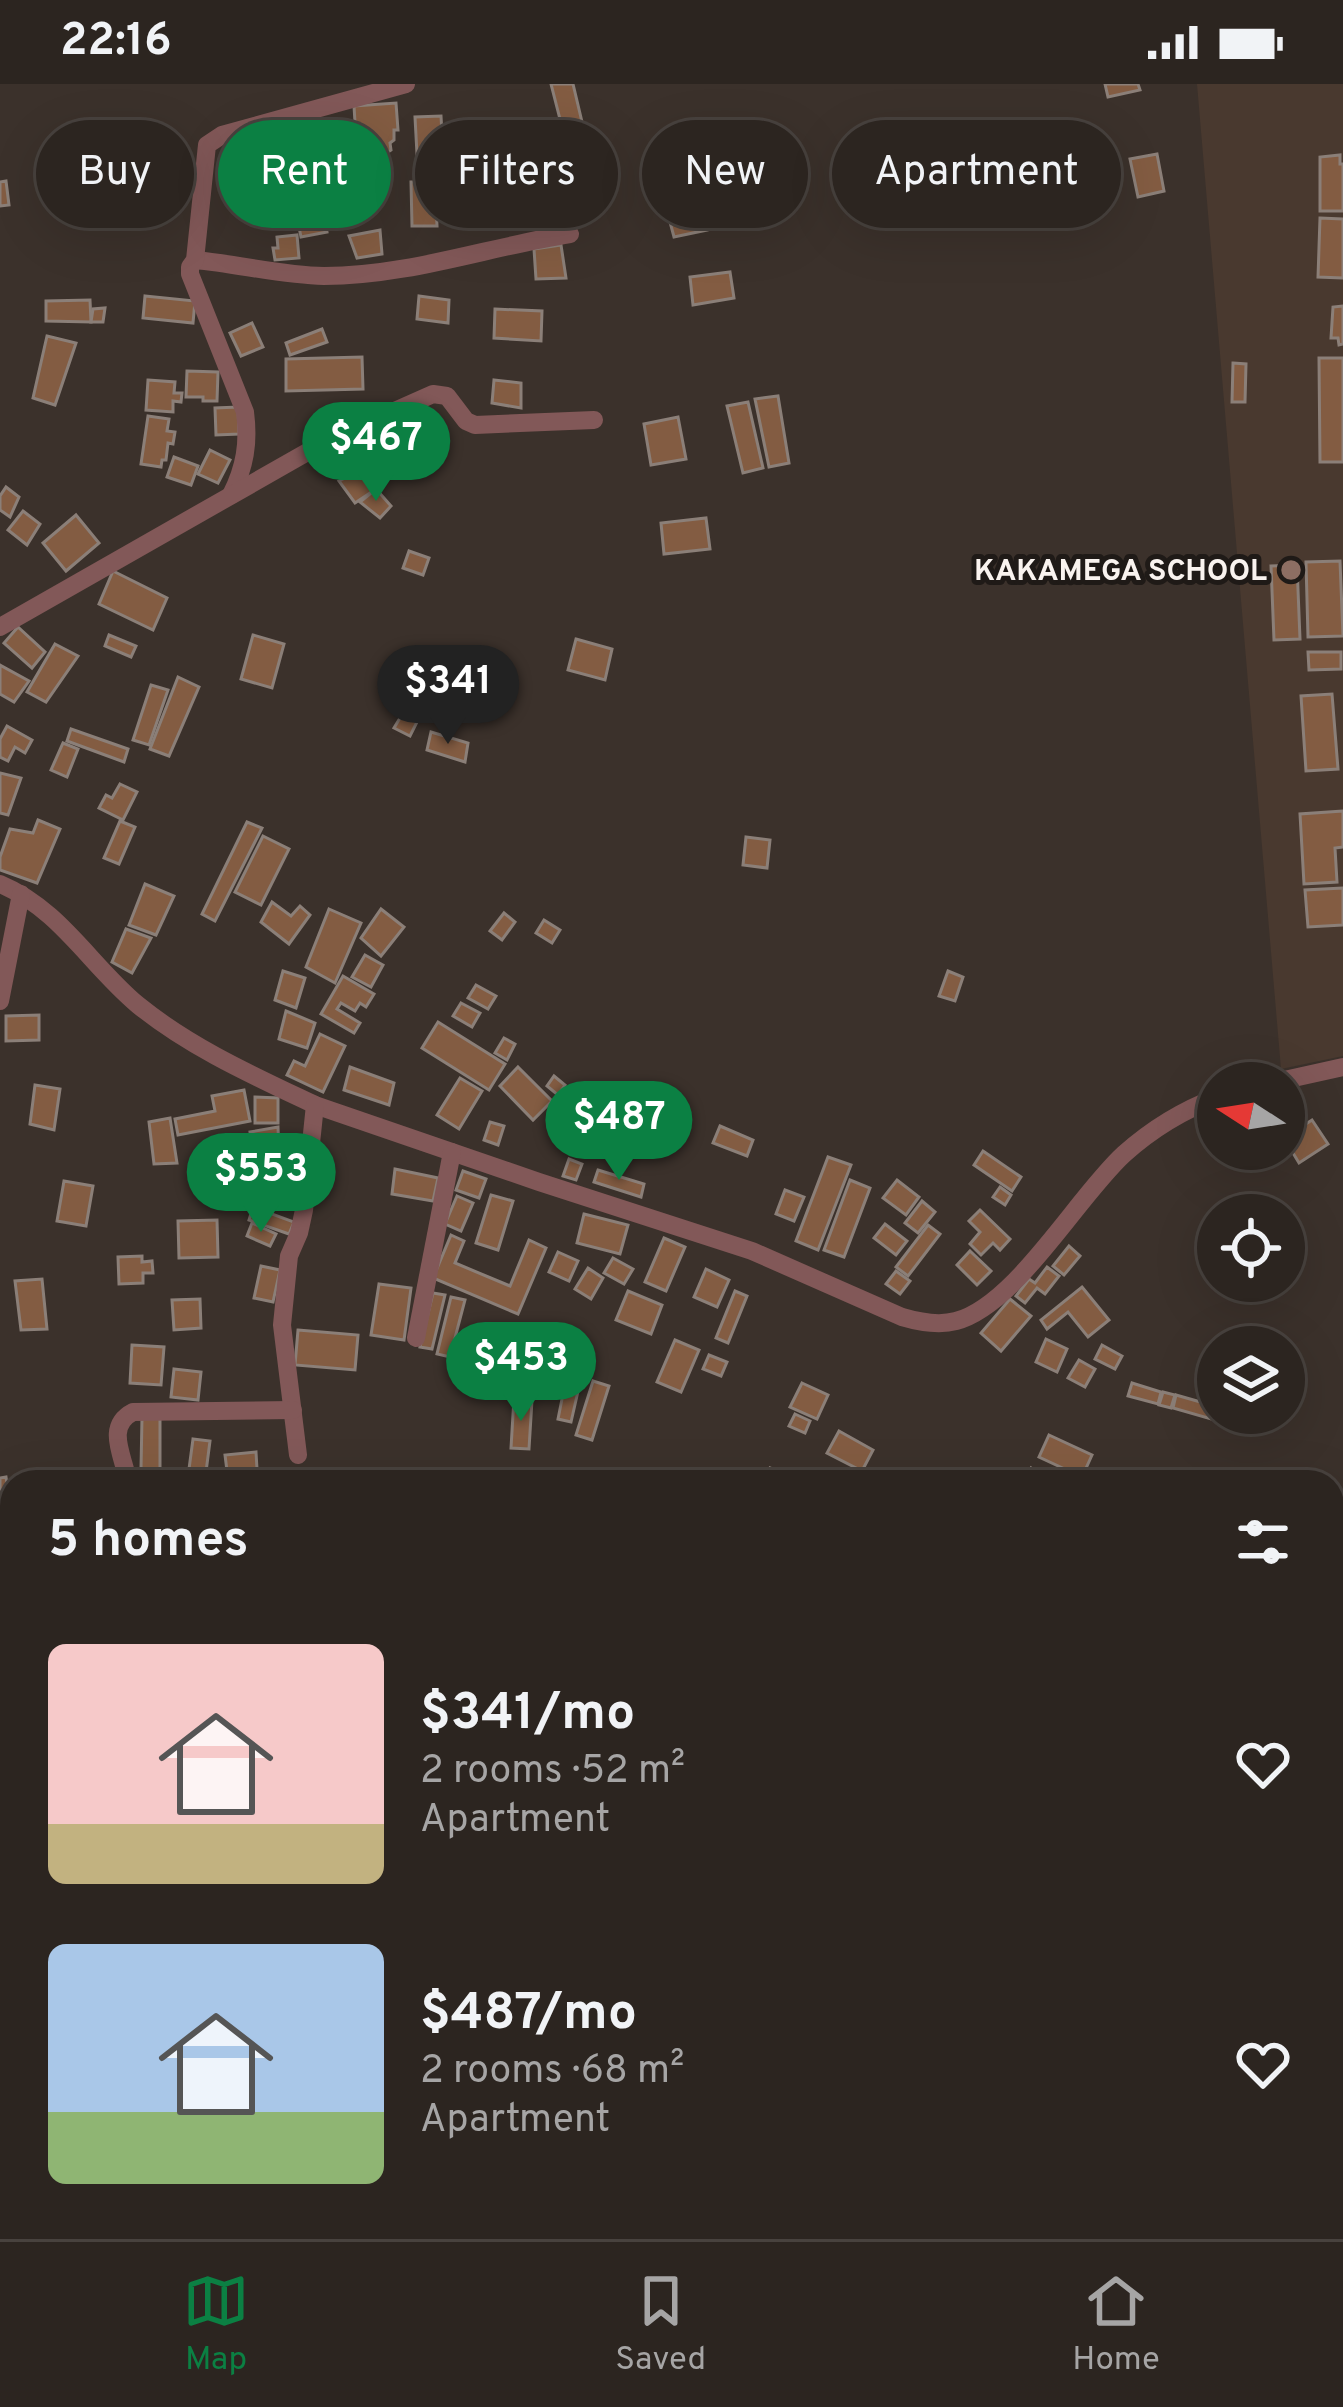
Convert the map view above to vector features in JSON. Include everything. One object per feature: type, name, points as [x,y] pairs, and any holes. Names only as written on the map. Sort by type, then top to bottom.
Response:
[{"type":"street","points":[[231,495],[246,451],[245,412],[190,274],[208,142],[406,84]]},
{"type":"street","points":[[195,260],[296,274],[345,275],[424,266],[570,234]]},
{"type":"street","points":[[0,627],[325,442],[434,394],[447,396],[466,422],[475,425],[594,420]]},
{"type":"street","points":[[0,884],[58,920],[135,1002],[174,1032],[315,1105],[752,1251],[902,1317],[956,1321],[989,1305],[1124,1155],[1161,1125],[1197,1107]]},
{"type":"street","points":[[0,1000],[21,894]]},
{"type":"street","points":[[1305,1075],[1343,1067]]},
{"type":"street","points":[[298,1455],[282,1324],[289,1256],[304,1210],[315,1105]]},
{"type":"street","points":[[416,1338],[452,1151]]},
{"type":"street","points":[[126,1470],[116,1432],[126,1414],[293,1410]]},
{"type":"shaded area","name":"KAKAMEGA SCHOOL","points":[[1197,84],[1343,84],[1343,1056],[1305,1064],[1280,1062]]},
{"type":"building","points":[[551,84],[573,84],[582,120],[560,120]]},
{"type":"building","points":[[1105,84],[1138,84],[1140,90],[1108,97]]},
{"type":"building","points":[[396,103],[394,140],[391,142],[391,120],[355,120],[354,106]]},
{"type":"building","points":[[441,116],[441,120],[415,120]]},
{"type":"building","points":[[1157,154],[1164,191],[1138,197],[1130,159]]},
{"type":"building","points":[[1340,155],[1343,211],[1320,211],[1320,157]]},
{"type":"building","points":[[6,181],[9,205],[0,206],[0,182]]},
{"type":"building","points":[[411,182],[415,182],[415,226],[412,226]]},
{"type":"building","points":[[1320,218],[1343,219],[1343,278],[1318,277]]},
{"type":"building","points":[[299,228],[326,228],[327,232],[301,237]]},
{"type":"building","points":[[672,228],[707,228],[707,230],[674,237]]},
{"type":"building","points":[[380,230],[382,254],[357,258],[349,236]]},
{"type":"building","points":[[297,235],[299,258],[275,260],[277,237]]},
{"type":"building","points":[[561,245],[566,278],[536,279],[534,249]]},
{"type":"building","points":[[730,272],[734,298],[693,305],[690,277]]},
{"type":"building","points":[[145,296],[195,301],[193,323],[143,318]]},
{"type":"building","points":[[419,296],[449,300],[448,323],[417,319]]},
{"type":"building","points":[[90,300],[91,322],[46,321],[46,301]]},
{"type":"building","points":[[1343,306],[1343,344],[1339,345],[1338,338],[1331,338],[1333,307]]},
{"type":"building","points":[[105,308],[103,322],[91,322],[93,309]]},
{"type":"building","points":[[495,309],[542,311],[541,341],[494,338]]},
{"type":"building","points":[[252,323],[263,347],[241,356],[230,333]]},
{"type":"building","points":[[322,329],[327,342],[290,355],[286,343]]},
{"type":"building","points":[[47,336],[76,343],[55,405],[33,398]]},
{"type":"building","points":[[362,357],[363,389],[286,391],[286,359]]},
{"type":"building","points":[[1319,358],[1343,358],[1343,462],[1320,462]]},
{"type":"building","points":[[1233,363],[1246,364],[1245,402],[1232,402]]},
{"type":"building","points":[[187,371],[218,372],[217,401],[186,397]]},
{"type":"building","points":[[148,380],[175,382],[174,393],[182,393],[181,402],[173,401],[173,412],[146,410]]},
{"type":"building","points":[[494,380],[521,383],[521,408],[492,403]]},
{"type":"building","points":[[778,396],[789,463],[769,467],[755,399]]},
{"type":"building","points":[[748,402],[763,468],[743,473],[727,406]]},
{"type":"building","points":[[238,407],[239,434],[216,435],[215,408]]},
{"type":"building","points":[[148,416],[169,419],[167,431],[175,432],[161,467],[141,464]]},
{"type":"building","points":[[678,417],[686,459],[651,465],[644,424]]},
{"type":"building","points":[[210,450],[230,460],[218,483],[198,474]]},
{"type":"building","points":[[174,457],[198,466],[191,485],[167,477]]},
{"type":"building","points":[[359,471],[376,489],[355,503],[339,481]]},
{"type":"building","points":[[6,487],[19,497],[10,517],[0,510]]},
{"type":"building","points":[[376,489],[391,506],[380,518],[360,502]]},
{"type":"building","points":[[23,511],[40,524],[27,545],[8,530]]},
{"type":"building","points":[[76,515],[99,543],[66,571],[43,543]]},
{"type":"building","points":[[706,518],[710,549],[664,554],[661,523]]},
{"type":"building","points":[[409,551],[429,558],[423,575],[403,568]]},
{"type":"building","points":[[1340,561],[1343,636],[1308,637],[1306,562]]},
{"type":"building","points":[[1297,565],[1300,639],[1274,640],[1271,566]]},
{"type":"building","points":[[113,571],[167,598],[153,630],[99,604]]},
{"type":"building","points":[[18,627],[45,652],[32,668],[4,643]]},
{"type":"building","points":[[109,635],[136,646],[131,657],[105,646]]},
{"type":"building","points":[[253,635],[284,644],[272,688],[241,679]]},
{"type":"building","points":[[576,639],[612,649],[605,680],[568,670]]},
{"type":"building","points":[[55,644],[78,656],[46,702],[27,692]]},
{"type":"building","points":[[1308,652],[1341,652],[1341,669],[1309,670]]},
{"type":"building","points":[[0,665],[29,681],[14,702],[0,694]]},
{"type":"building","points":[[178,677],[199,687],[169,756],[150,749]]},
{"type":"building","points":[[479,682],[498,693],[484,715],[467,705]]},
{"type":"building","points":[[151,685],[168,690],[149,745],[133,740]]},
{"type":"building","points":[[1332,694],[1338,769],[1306,771],[1301,696]]},
{"type":"building","points":[[406,708],[421,714],[410,736],[394,728]]},
{"type":"building","points":[[7,726],[32,740],[25,753],[15,747],[8,761],[0,757],[0,739]]},
{"type":"building","points":[[71,729],[128,749],[124,762],[67,741]]},
{"type":"building","points":[[431,732],[468,743],[465,762],[427,750]]},
{"type":"building","points":[[63,743],[78,749],[67,777],[51,770]]},
{"type":"building","points":[[0,773],[21,778],[8,815],[0,813]]},
{"type":"building","points":[[120,784],[137,792],[123,820],[99,808]]},
{"type":"building","points":[[1343,811],[1343,847],[1335,848],[1337,882],[1304,884],[1300,814]]},
{"type":"building","points":[[38,820],[60,829],[37,883],[0,870],[0,857],[10,829],[33,833]]},
{"type":"building","points":[[120,821],[135,827],[119,864],[104,858]]},
{"type":"building","points":[[247,822],[262,828],[215,921],[202,914]]},
{"type":"building","points":[[263,836],[289,849],[261,905],[235,892]]},
{"type":"building","points":[[746,837],[770,840],[767,868],[743,865]]},
{"type":"building","points":[[145,884],[174,896],[156,935],[129,925]]},
{"type":"building","points":[[1343,888],[1343,925],[1308,927],[1305,890]]},
{"type":"building","points":[[272,902],[291,916],[300,906],[310,915],[289,944],[261,922]]},
{"type":"building","points":[[329,909],[361,923],[335,983],[306,967]]},
{"type":"building","points":[[381,909],[404,927],[381,956],[361,938]]},
{"type":"building","points":[[504,913],[515,922],[502,940],[490,931]]},
{"type":"building","points":[[544,920],[560,930],[552,943],[536,933]]},
{"type":"building","points":[[126,929],[151,938],[132,973],[112,962]]},
{"type":"building","points":[[365,955],[383,965],[371,987],[352,977]]},
{"type":"building","points":[[283,971],[305,978],[296,1008],[275,1000]]},
{"type":"building","points":[[948,971],[963,977],[955,1001],[939,996]]},
{"type":"building","points":[[343,976],[374,994],[366,1007],[360,1003],[355,1011],[341,1003],[337,1009],[360,1023],[354,1033],[321,1014]]},
{"type":"building","points":[[476,985],[496,996],[488,1009],[468,998]]},
{"type":"building","points":[[461,1003],[480,1013],[472,1027],[453,1016]]},
{"type":"building","points":[[286,1011],[315,1023],[307,1048],[279,1039]]},
{"type":"building","points":[[39,1015],[39,1040],[6,1041],[6,1016]]},
{"type":"building","points":[[438,1022],[505,1064],[489,1090],[422,1048]]},
{"type":"building","points":[[320,1034],[345,1046],[323,1092],[287,1075],[294,1061],[305,1066]]},
{"type":"building","points":[[504,1038],[515,1044],[507,1060],[495,1053]]},
{"type":"building","points":[[350,1067],[394,1083],[389,1105],[344,1090]]},
{"type":"building","points":[[518,1067],[552,1101],[533,1120],[500,1086]]},
{"type":"building","points":[[554,1076],[565,1085],[558,1095],[547,1086]]},
{"type":"building","points":[[460,1078],[482,1091],[459,1129],[437,1115]]},
{"type":"building","points":[[35,1085],[60,1089],[54,1130],[30,1124]]},
{"type":"building","points":[[244,1090],[250,1121],[178,1135],[175,1119],[215,1111],[212,1096]]},
{"type":"building","points":[[255,1097],[278,1098],[278,1123],[255,1123]]},
{"type":"building","points":[[591,1108],[620,1121],[611,1142],[582,1129]]},
{"type":"building","points":[[642,1109],[669,1120],[663,1134],[636,1123]]},
{"type":"building","points":[[170,1118],[177,1163],[154,1164],[149,1122]]},
{"type":"building","points":[[1312,1120],[1328,1144],[1305,1159],[1305,1124]]},
{"type":"building","points":[[490,1122],[504,1126],[498,1145],[484,1140]]},
{"type":"building","points":[[720,1126],[753,1140],[747,1156],[713,1143]]},
{"type":"building","points":[[278,1127],[280,1179],[257,1181],[250,1132]]},
{"type":"building","points":[[983,1151],[1021,1177],[1012,1191],[974,1165]]},
{"type":"building","points":[[828,1157],[851,1165],[818,1250],[796,1241]]},
{"type":"building","points":[[569,1159],[582,1164],[576,1180],[563,1176]]},
{"type":"building","points":[[209,1165],[240,1168],[239,1192],[208,1190]]},
{"type":"building","points":[[395,1169],[438,1178],[433,1201],[392,1194]]},
{"type":"building","points":[[598,1170],[644,1184],[641,1197],[594,1182]]},
{"type":"building","points":[[463,1171],[486,1179],[479,1198],[456,1190]]},
{"type":"building","points":[[850,1180],[870,1188],[844,1257],[824,1250]]},
{"type":"building","points":[[897,1180],[919,1197],[906,1215],[883,1198]]},
{"type":"building","points":[[64,1181],[93,1186],[86,1226],[57,1221]]},
{"type":"building","points":[[1000,1187],[1011,1195],[1005,1205],[993,1197]]},
{"type":"building","points":[[785,1190],[804,1197],[794,1221],[776,1214]]},
{"type":"building","points":[[491,1195],[513,1201],[498,1250],[476,1243]]},
{"type":"building","points":[[457,1196],[473,1203],[461,1231],[445,1224]]},
{"type":"building","points":[[922,1201],[935,1212],[918,1233],[905,1223]]},
{"type":"building","points":[[253,1207],[294,1222],[289,1234],[249,1220]]},
{"type":"building","points":[[980,1210],[1010,1239],[1000,1250],[993,1243],[981,1255],[970,1244],[980,1232],[969,1221]]},
{"type":"building","points":[[584,1214],[628,1225],[620,1254],[577,1243]]},
{"type":"building","points":[[217,1220],[218,1257],[179,1258],[178,1221]]},
{"type":"building","points":[[252,1223],[276,1234],[270,1246],[247,1236]]},
{"type":"building","points":[[885,1224],[907,1241],[896,1255],[874,1238]]},
{"type":"building","points":[[928,1225],[940,1234],[908,1276],[896,1267]]},
{"type":"building","points":[[451,1235],[464,1241],[455,1263],[510,1286],[529,1240],[546,1248],[518,1314],[433,1278]]},
{"type":"building","points":[[664,1238],[685,1247],[666,1291],[645,1282]]},
{"type":"building","points":[[1069,1246],[1080,1256],[1064,1275],[1053,1266]]},
{"type":"building","points":[[970,1251],[991,1271],[977,1285],[957,1265]]},
{"type":"building","points":[[558,1252],[578,1261],[569,1281],[549,1272]]},
{"type":"building","points":[[142,1256],[142,1262],[152,1261],[153,1273],[143,1273],[143,1283],[119,1284],[118,1257]]},
{"type":"building","points":[[613,1258],[633,1269],[624,1284],[604,1273]]},
{"type":"building","points":[[261,1266],[280,1270],[273,1302],[254,1298]]},
{"type":"building","points":[[1047,1267],[1059,1276],[1045,1294],[1037,1288],[1025,1303],[1016,1296],[1029,1279],[1035,1283]]},
{"type":"building","points":[[588,1268],[603,1278],[591,1299],[575,1289]]},
{"type":"building","points":[[706,1269],[729,1280],[717,1307],[694,1297]]},
{"type":"building","points":[[896,1271],[910,1281],[900,1294],[886,1284]]},
{"type":"building","points":[[42,1279],[47,1329],[21,1330],[15,1281]]},
{"type":"building","points":[[379,1284],[411,1288],[404,1340],[371,1335]]},
{"type":"building","points":[[1082,1287],[1109,1320],[1088,1337],[1068,1312],[1047,1329],[1041,1320]]},
{"type":"building","points":[[628,1291],[662,1305],[651,1334],[616,1320]]},
{"type":"building","points":[[735,1291],[747,1296],[728,1343],[716,1338]]},
{"type":"building","points":[[433,1293],[445,1295],[432,1349],[420,1347]]},
{"type":"building","points":[[451,1297],[465,1300],[450,1357],[437,1354]]},
{"type":"building","points":[[200,1299],[201,1328],[174,1330],[172,1300]]},
{"type":"building","points":[[1010,1299],[1031,1316],[1001,1351],[981,1333]]},
{"type":"building","points":[[298,1330],[358,1335],[355,1370],[295,1365]]},
{"type":"building","points":[[1046,1339],[1067,1349],[1057,1372],[1036,1362]]},
{"type":"building","points":[[675,1340],[699,1350],[681,1392],[657,1382]]},
{"type":"building","points":[[132,1345],[164,1347],[161,1385],[130,1383]]},
{"type":"building","points":[[1102,1345],[1122,1356],[1115,1369],[1095,1359]]},
{"type":"building","points":[[709,1355],[727,1362],[721,1376],[703,1369]]},
{"type":"building","points":[[1079,1360],[1095,1369],[1085,1387],[1068,1378]]},
{"type":"building","points":[[524,1363],[558,1369],[553,1397],[519,1391]]},
{"type":"building","points":[[174,1369],[201,1372],[198,1400],[171,1397]]},
{"type":"building","points":[[593,1381],[609,1386],[592,1440],[576,1435]]},
{"type":"building","points":[[802,1383],[828,1395],[817,1419],[790,1407]]},
{"type":"building","points":[[1132,1383],[1161,1392],[1158,1404],[1128,1396]]},
{"type":"building","points":[[565,1384],[579,1387],[571,1422],[558,1419]]},
{"type":"building","points":[[1163,1392],[1175,1395],[1171,1408],[1159,1405]]},
{"type":"building","points":[[1176,1395],[1197,1401],[1197,1415],[1173,1408]]},
{"type":"building","points":[[514,1398],[532,1400],[529,1449],[511,1448]]},
{"type":"building","points":[[795,1414],[810,1421],[805,1433],[789,1426]]},
{"type":"building","points":[[142,1417],[160,1417],[160,1469],[141,1469]]},
{"type":"building","points":[[839,1431],[873,1450],[863,1470],[827,1453]]},
{"type":"building","points":[[1049,1435],[1092,1455],[1085,1470],[1067,1470],[1039,1457]]},
{"type":"building","points":[[193,1439],[210,1441],[206,1470],[189,1469]]},
{"type":"building","points":[[256,1452],[257,1469],[227,1470],[225,1455]]},
{"type":"place","name":"KAKAMEGA SCHOOL","points":[[1291,570]]}]
